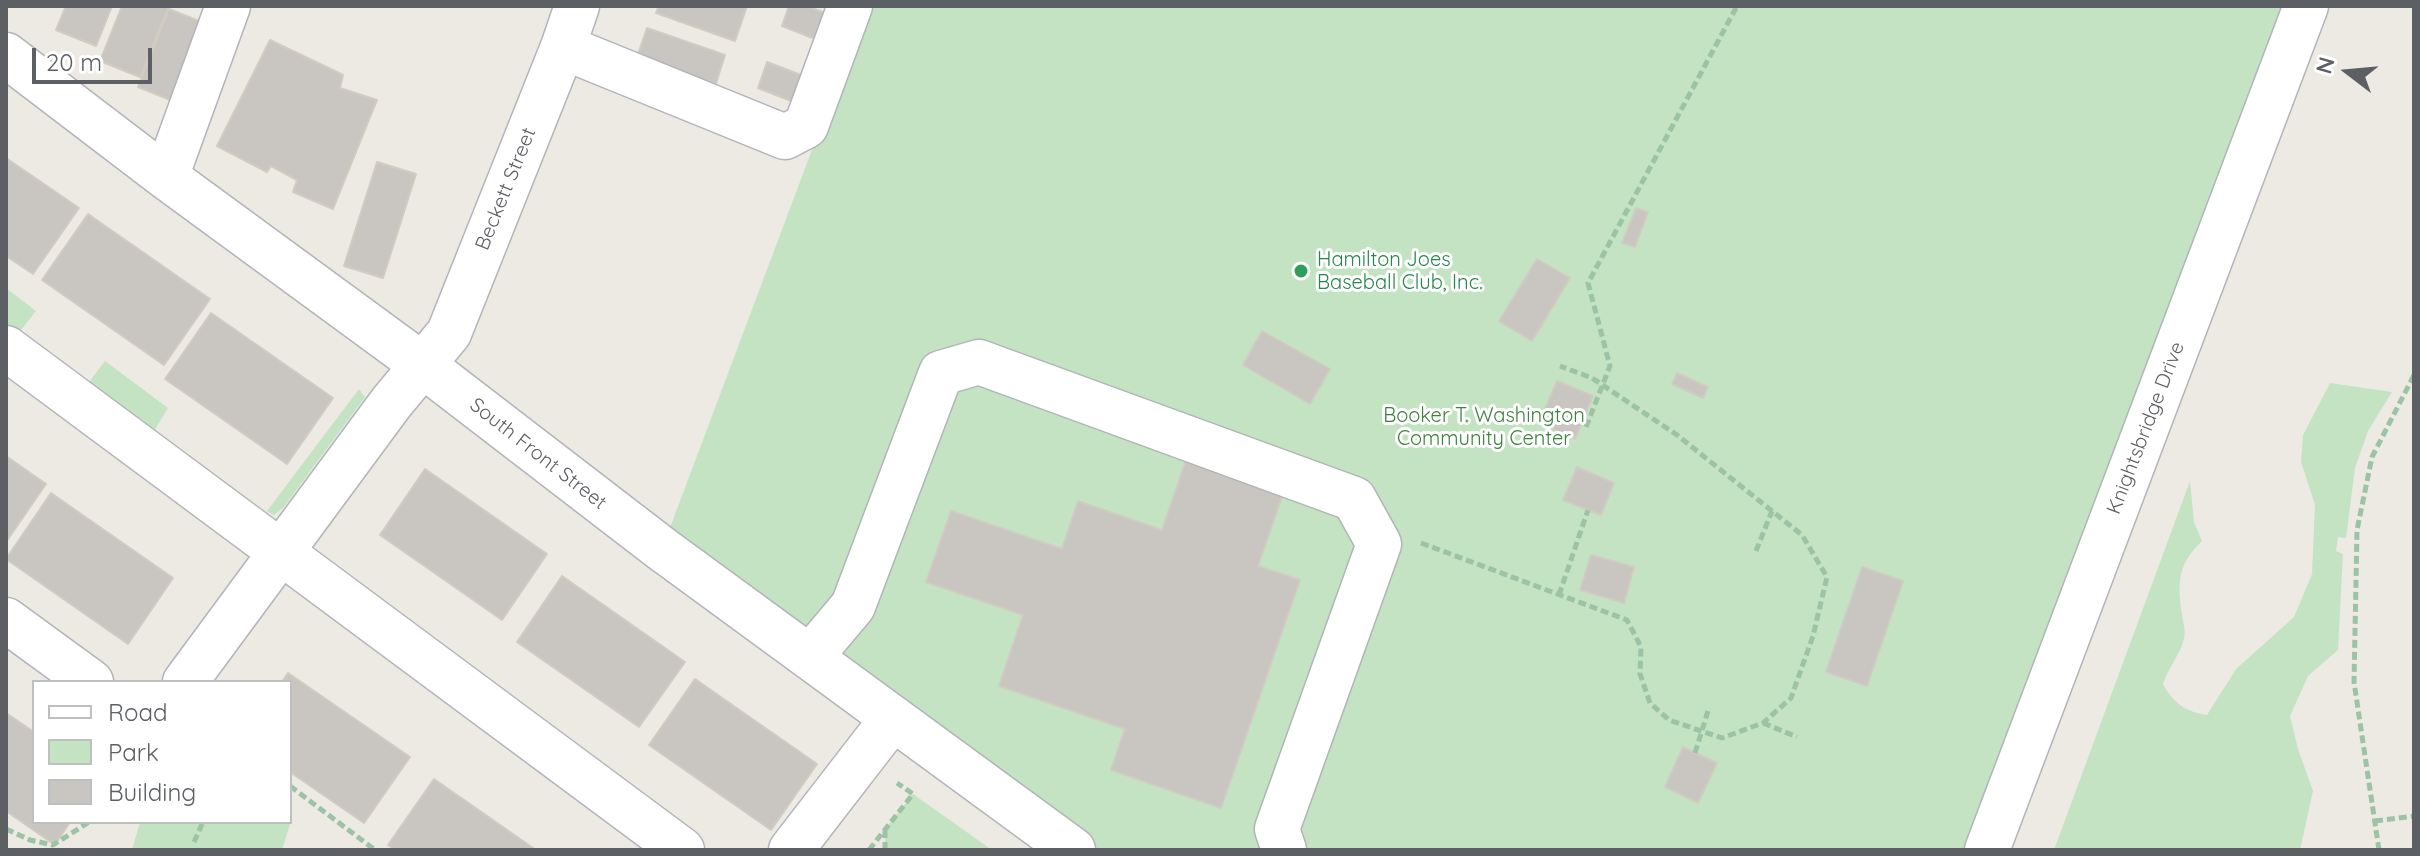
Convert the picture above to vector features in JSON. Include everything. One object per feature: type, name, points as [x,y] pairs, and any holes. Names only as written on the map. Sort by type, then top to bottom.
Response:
[{"type":"street","points":[[166,177],[228,6]]},
{"type":"street","name":"Beckett Street","points":[[186,680],[391,403],[449,333],[577,6]]},
{"type":"street","points":[[563,47],[785,137],[806,126],[850,6]]},
{"type":"street","name":"Knightsbridge Drive","points":[[1987,848],[2306,6]]},
{"type":"street","name":"South Front Street","points":[[6,55],[424,366],[662,549],[1073,850]]},
{"type":"street","points":[[6,348],[682,850]]},
{"type":"street","points":[[810,657],[853,606],[941,373],[979,362],[1354,499],[1379,544],[1277,829],[1284,850]]},
{"type":"street","points":[[6,620],[88,680]]},
{"type":"street","points":[[791,850],[893,718]]},
{"type":"path","points":[[1586,427],[1610,366],[1588,283],[1737,6]]},
{"type":"path","points":[[1367,523],[1627,620],[1641,647],[1640,674],[1650,703],[1669,720],[1722,738],[1763,723],[1791,698],[1813,636],[1827,577],[1802,535],[1677,435],[1592,378],[1560,366]]},
{"type":"path","points":[[2379,850],[2354,682],[2357,530],[2372,457],[2414,375]]},
{"type":"path","points":[[1559,595],[1588,510]]},
{"type":"path","points":[[1756,551],[1772,511]]},
{"type":"path","points":[[1695,753],[1708,711]]},
{"type":"path","points":[[1763,723],[1797,737]]},
{"type":"path","points":[[869,850],[913,794],[893,780]]},
{"type":"path","points":[[292,788],[375,850]]},
{"type":"path","points":[[2375,821],[2414,816]]},
{"type":"path","points":[[6,829],[30,840],[53,845],[86,824]]},
{"type":"path","points":[[194,842],[202,824]]},
{"type":"path","points":[[885,829],[885,850]]},
{"type":"green space","name":"Booker T. Washington Community Center","points":[[866,6],[2306,6],[1984,850],[1073,850],[662,549]]},
{"type":"green space","points":[[6,288],[36,311],[17,335],[6,333]]},
{"type":"green space","points":[[105,361],[168,408],[153,433],[86,386]]},
{"type":"green space","points":[[2330,383],[2392,392],[2368,431],[2355,468],[2346,538],[2338,537],[2336,551],[2343,554],[2338,650],[2308,676],[2290,716],[2313,791],[2300,850],[2054,850],[2190,481],[2194,522],[2202,541],[2188,558],[2181,574],[2185,636],[2163,684],[2171,696],[2186,709],[2207,715],[2236,669],[2294,617],[2312,574],[2315,505],[2301,462],[2303,435]]},
{"type":"green space","points":[[359,389],[365,397],[283,508],[274,515],[267,511]]},
{"type":"green space","points":[[913,794],[992,850],[885,850],[885,829]]},
{"type":"green space","points":[[139,824],[290,824],[282,850],[132,850]]},
{"type":"building","points":[[66,6],[112,6],[96,46],[56,30]]},
{"type":"building","points":[[122,6],[169,6],[140,77],[100,61]]},
{"type":"building","points":[[659,6],[747,6],[735,41],[656,13]]},
{"type":"building","points":[[789,6],[806,6],[825,13],[815,39],[782,26]]},
{"type":"building","points":[[169,9],[209,25],[178,103],[138,87]]},
{"type":"building","points":[[647,28],[725,55],[712,96],[633,69]]},
{"type":"building","points":[[270,40],[343,75],[340,88],[377,100],[333,209],[293,192],[297,180],[271,166],[267,172],[217,146]]},
{"type":"building","points":[[767,62],[801,75],[791,101],[758,88]]},
{"type":"building","points":[[6,158],[79,208],[33,274],[6,256]]},
{"type":"building","points":[[377,162],[416,174],[383,278],[344,266]]},
{"type":"building","points":[[1636,208],[1648,212],[1635,247],[1622,243]]},
{"type":"building","points":[[88,214],[210,299],[164,365],[42,280]]},
{"type":"building","points":[[1537,259],[1570,278],[1532,341],[1499,321]]},
{"type":"building","points":[[211,313],[333,398],[287,464],[165,379]]},
{"type":"building","points":[[1262,331],[1330,369],[1310,404],[1243,365]]},
{"type":"building","points":[[1677,373],[1708,387],[1703,398],[1672,384]]},
{"type":"building","points":[[1557,381],[1593,396],[1575,439],[1539,423]]},
{"type":"building","points":[[6,456],[46,484],[6,542]]},
{"type":"building","points":[[1186,460],[1283,494],[1258,566],[1300,580],[1221,808],[1111,770],[1125,729],[999,686],[1023,615],[926,582],[951,511],[1062,549],[1078,501],[1162,530]]},
{"type":"building","points":[[1577,467],[1614,483],[1601,515],[1563,500]]},
{"type":"building","points":[[425,469],[547,554],[502,620],[380,535]]},
{"type":"building","points":[[51,493],[173,578],[128,644],[6,559]]},
{"type":"building","points":[[1591,555],[1634,567],[1624,603],[1580,590]]},
{"type":"building","points":[[1862,567],[1903,581],[1867,686],[1826,672]]},
{"type":"building","points":[[562,576],[685,662],[639,727],[517,642]]},
{"type":"building","points":[[288,673],[410,757],[364,823],[292,773],[292,680],[283,680]]},
{"type":"building","points":[[695,679],[817,764],[771,830],[649,745]]},
{"type":"building","points":[[6,713],[32,731],[32,824],[69,824],[55,845],[6,811]]},
{"type":"building","points":[[1683,747],[1717,763],[1698,803],[1665,787]]},
{"type":"building","points":[[434,779],[536,850],[395,850],[388,845]]},
{"type":"place","name":"Hamilton Joes Baseball Club, Inc.","points":[[1301,271]]}]
